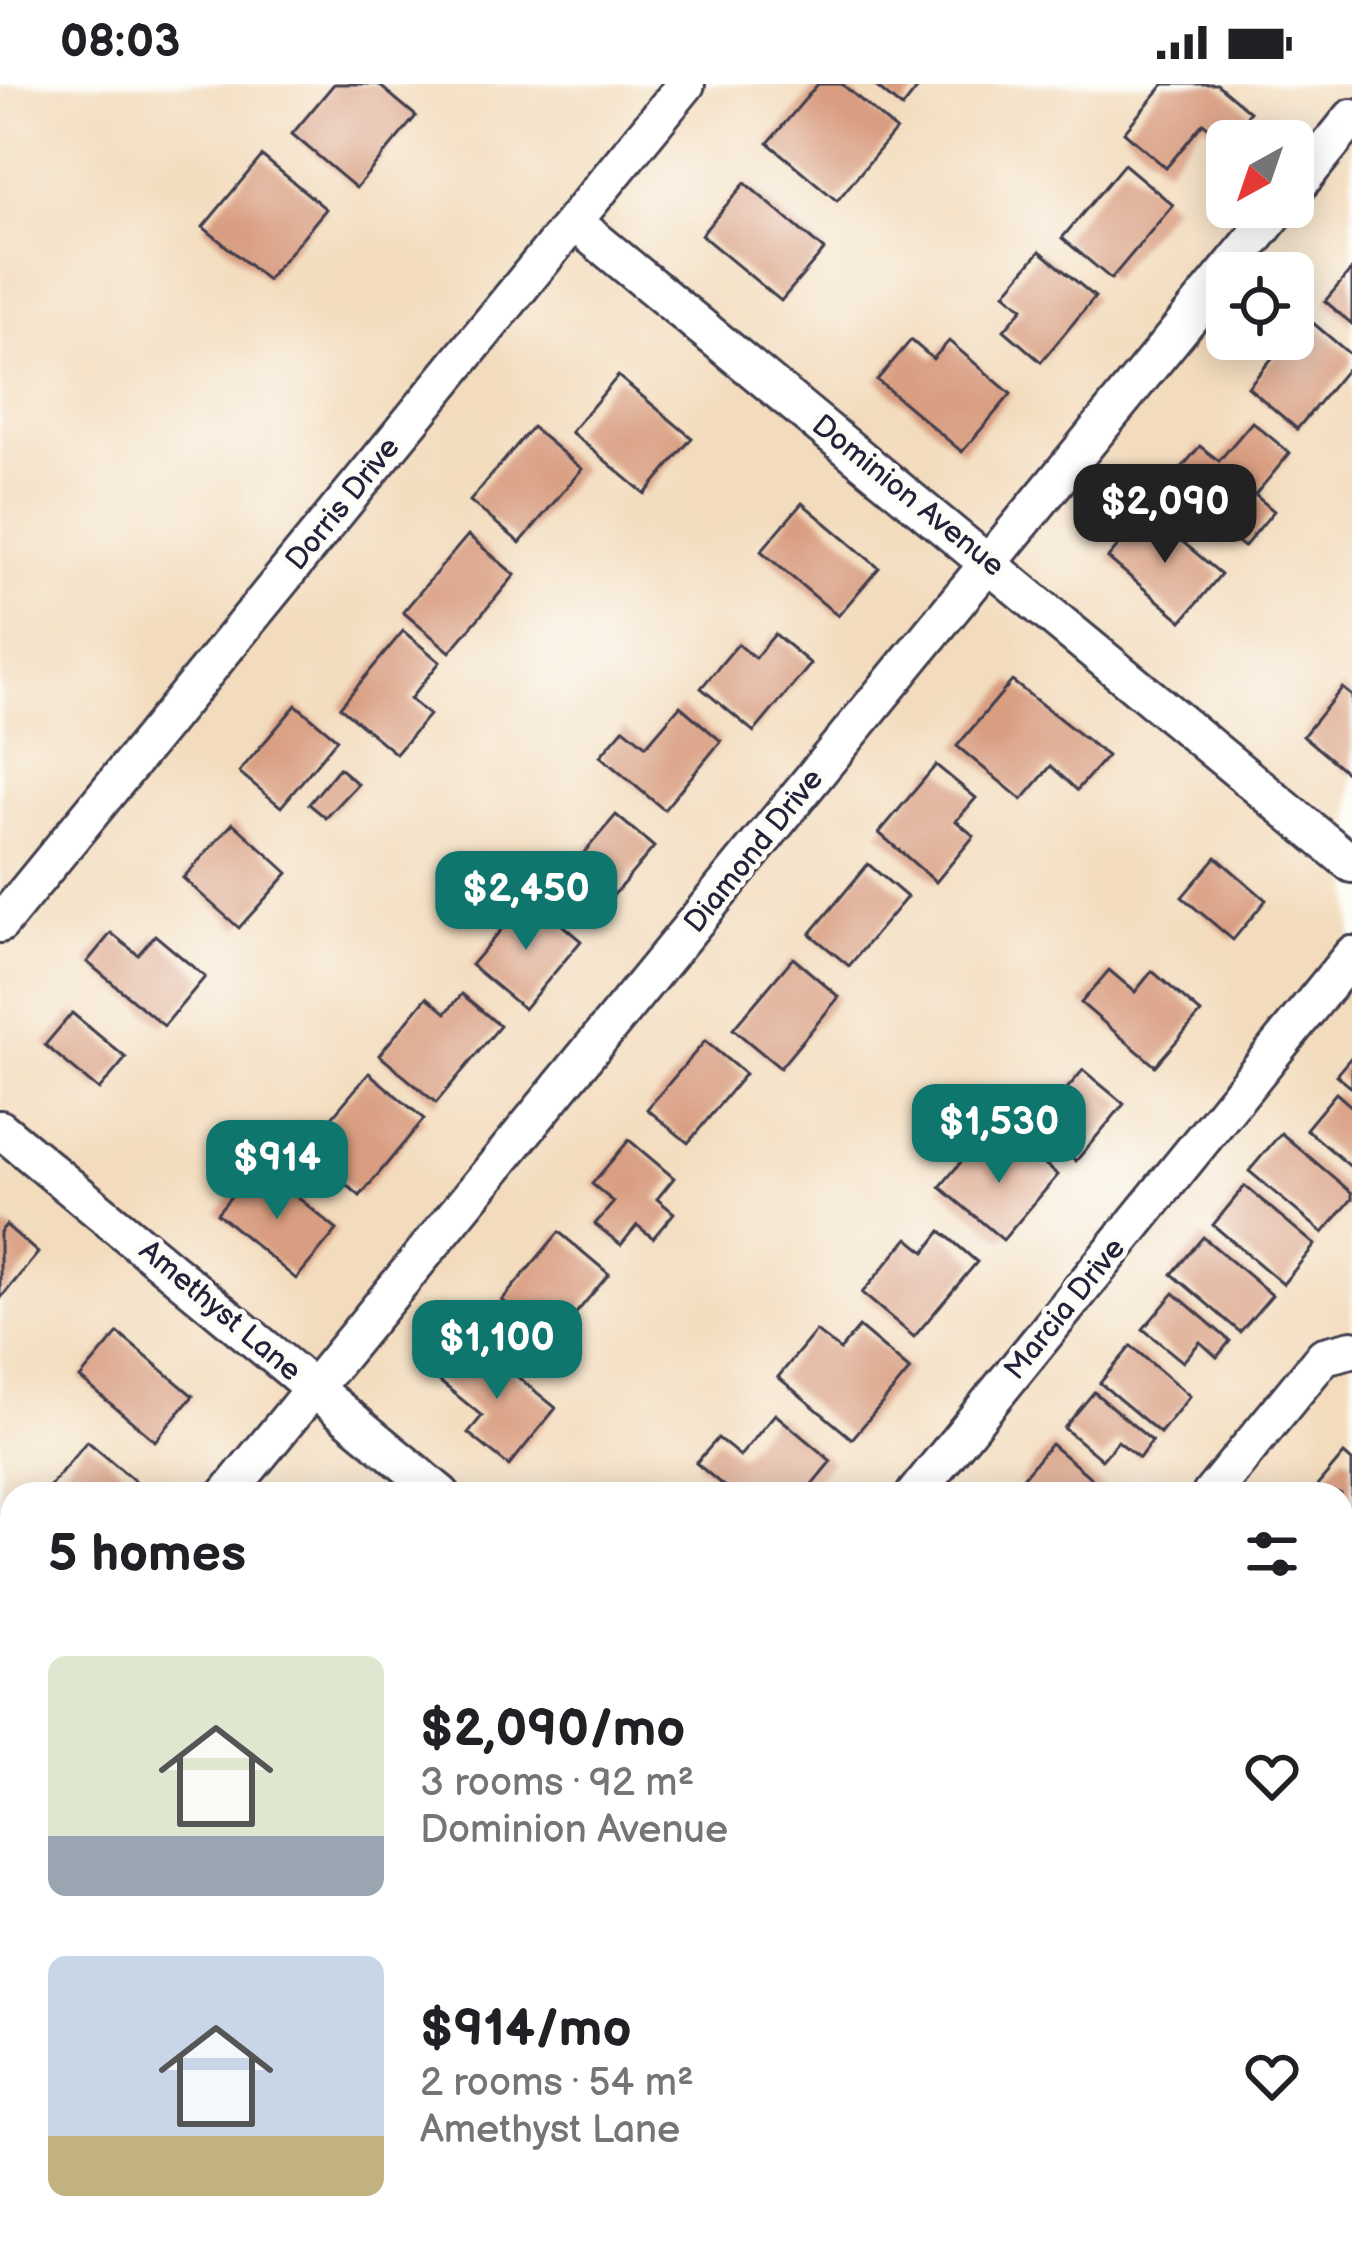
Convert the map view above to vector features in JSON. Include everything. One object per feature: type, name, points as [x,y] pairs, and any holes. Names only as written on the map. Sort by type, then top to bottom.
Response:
[{"type":"street","name":"Dorris Drive","points":[[0,924],[686,84]]},
{"type":"street","points":[[1314,164],[1352,118]]},
{"type":"street","name":"Dominion Avenue","points":[[574,222],[1352,864]]},
{"type":"street","name":"Diamond Drive","points":[[237,1482],[1263,228]]},
{"type":"street","name":"Marcia Drive","points":[[925,1482],[1352,955]]},
{"type":"street","name":"Amethyst Lane","points":[[0,1130],[426,1482]]},
{"type":"street","points":[[1221,1482],[1324,1355],[1352,1349]]},
{"type":"building","points":[[334,84],[378,84],[416,116],[356,188],[292,134]]},
{"type":"building","points":[[818,84],[842,84],[896,130],[837,201],[768,143]]},
{"type":"building","points":[[873,84],[921,84],[902,108]]},
{"type":"building","points":[[1164,84],[1217,84],[1250,112],[1243,120],[1206,120],[1166,168],[1124,132]]},
{"type":"building","points":[[262,156],[326,209],[267,280],[203,227]]},
{"type":"building","points":[[1124,164],[1173,205],[1111,279],[1062,238]]},
{"type":"building","points":[[745,183],[824,250],[781,301],[701,235]]},
{"type":"building","points":[[1040,251],[1095,297],[1041,362],[1004,330],[1023,308],[1005,293]]},
{"type":"building","points":[[1352,269],[1352,324],[1325,301]]},
{"type":"building","points":[[1314,324],[1352,356],[1352,363],[1297,429],[1248,387],[1270,360],[1314,360]]},
{"type":"building","points":[[911,340],[933,359],[949,341],[1011,394],[962,452],[877,380]]},
{"type":"building","points":[[618,376],[692,438],[645,494],[571,432]]},
{"type":"building","points":[[1252,422],[1290,453],[1255,495],[1274,511],[1244,547],[1168,484],[1200,446],[1219,461]]},
{"type":"building","points":[[532,427],[582,469],[520,543],[470,501]]},
{"type":"building","points":[[802,503],[879,568],[838,616],[761,551]]},
{"type":"building","points":[[1147,512],[1221,574],[1182,621],[1108,558]]},
{"type":"building","points":[[468,535],[515,575],[450,652],[403,612]]},
{"type":"building","points":[[403,631],[440,662],[410,699],[429,715],[396,754],[340,707]]},
{"type":"building","points":[[775,634],[811,664],[754,732],[701,688],[738,644],[755,658]]},
{"type":"building","points":[[1012,681],[1107,756],[1077,790],[1051,766],[1022,800],[957,746]]},
{"type":"building","points":[[1342,688],[1352,696],[1352,777],[1303,736]]},
{"type":"building","points":[[296,705],[337,739],[281,807],[239,772]]},
{"type":"building","points":[[680,706],[721,741],[664,810],[600,756],[624,728],[646,746]]},
{"type":"building","points":[[936,765],[976,798],[956,821],[974,836],[936,882],[879,833]]},
{"type":"building","points":[[339,768],[358,784],[326,818],[309,804]]},
{"type":"building","points":[[616,815],[654,847],[597,915],[558,883]]},
{"type":"building","points":[[233,823],[288,873],[239,928],[183,878]]},
{"type":"building","points":[[1216,857],[1266,900],[1233,940],[1182,897]]},
{"type":"building","points":[[868,864],[907,897],[849,966],[810,934]]},
{"type":"building","points":[[529,897],[581,941],[524,1009],[471,965]]},
{"type":"building","points":[[111,933],[138,955],[155,935],[205,977],[164,1026],[87,962]]},
{"type":"building","points":[[793,958],[839,997],[780,1068],[733,1029]]},
{"type":"building","points":[[1109,970],[1135,992],[1152,971],[1201,1013],[1155,1066],[1081,1003]]},
{"type":"building","points":[[462,994],[500,1026],[436,1103],[379,1055],[427,997],[446,1013]]},
{"type":"building","points":[[72,1013],[126,1058],[99,1090],[45,1045]]},
{"type":"building","points":[[705,1041],[745,1074],[688,1143],[647,1109]]},
{"type":"building","points":[[1352,1056],[1352,1088],[1336,1075]]},
{"type":"building","points":[[1083,1070],[1124,1104],[1076,1161],[1035,1126]]},
{"type":"building","points":[[369,1073],[424,1119],[360,1196],[305,1149]]},
{"type":"building","points":[[1336,1093],[1352,1107],[1352,1168],[1306,1129]]},
{"type":"building","points":[[1281,1133],[1352,1193],[1323,1233],[1249,1171]]},
{"type":"building","points":[[629,1140],[674,1178],[657,1199],[674,1213],[653,1238],[637,1225],[621,1245],[595,1224],[614,1202],[592,1184]]},
{"type":"building","points":[[1016,1140],[1058,1175],[1003,1240],[940,1187],[976,1144],[998,1162]]},
{"type":"building","points":[[258,1164],[337,1230],[296,1279],[217,1213]]},
{"type":"building","points":[[1245,1186],[1315,1245],[1283,1284],[1213,1225]]},
{"type":"building","points":[[6,1225],[38,1253],[0,1299],[0,1232]]},
{"type":"building","points":[[941,1231],[977,1262],[914,1337],[862,1293],[908,1238],[925,1252]]},
{"type":"building","points":[[559,1232],[609,1274],[552,1342],[502,1300]]},
{"type":"building","points":[[1203,1237],[1272,1295],[1240,1332],[1172,1274]]},
{"type":"building","points":[[1174,1293],[1230,1341],[1217,1357],[1200,1342],[1183,1362],[1143,1329]]},
{"type":"building","points":[[859,1327],[910,1370],[852,1439],[778,1377],[816,1331],[840,1350]]},
{"type":"building","points":[[118,1333],[193,1396],[155,1441],[80,1378]]},
{"type":"building","points":[[471,1339],[556,1408],[509,1466],[468,1433],[482,1416],[438,1380]]},
{"type":"building","points":[[1131,1346],[1190,1396],[1160,1433],[1100,1383]]},
{"type":"building","points":[[1094,1392],[1152,1441],[1139,1458],[1118,1441],[1102,1460],[1064,1428]]},
{"type":"building","points":[[775,1414],[831,1461],[814,1482],[719,1482],[696,1463],[718,1438],[740,1456]]},
{"type":"building","points":[[87,1441],[135,1481],[134,1482],[53,1482]]},
{"type":"building","points":[[1051,1444],[1096,1482],[1019,1482]]},
{"type":"building","points":[[1344,1454],[1352,1461],[1352,1482],[1320,1482]]}]
